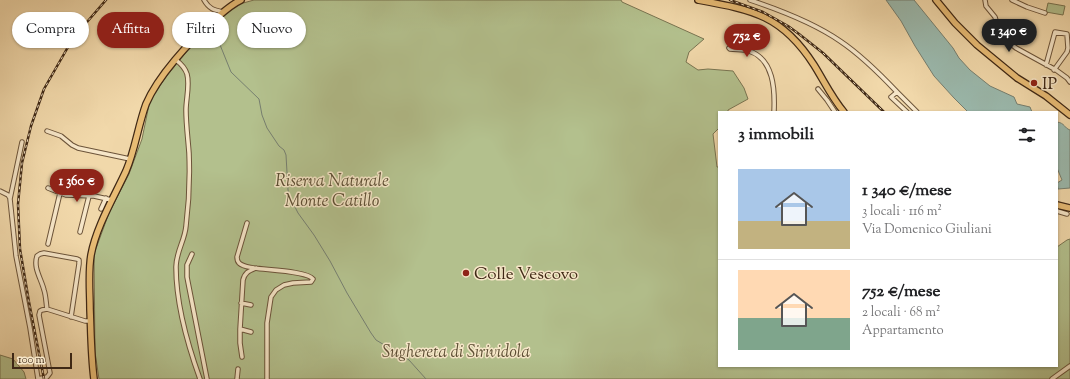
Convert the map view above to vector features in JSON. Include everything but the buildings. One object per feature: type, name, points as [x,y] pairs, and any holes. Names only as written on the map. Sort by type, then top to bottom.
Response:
[{"type":"main road","points":[[223,12],[241,0]]},
{"type":"main road","points":[[698,0],[747,10],[763,16],[784,29],[797,41],[808,55],[843,111]]},
{"type":"main road","points":[[936,0],[954,22],[977,45],[1017,78],[1046,96],[1070,115]]},
{"type":"main road","points":[[94,379],[92,356],[90,256],[109,199],[130,159],[148,99],[160,80],[186,48]]},
{"type":"main road","points":[[1058,205],[1069,211]]},
{"type":"street","points":[[204,0],[209,8],[223,12]]},
{"type":"street","points":[[750,0],[797,18],[836,38],[858,54],[916,111]]},
{"type":"street","points":[[985,0],[986,6],[994,17],[1000,34],[1005,39],[1016,48],[1069,79]]},
{"type":"street","points":[[1012,0],[1045,13]]},
{"type":"street","points":[[1046,65],[1056,32],[1068,34],[1067,52],[1054,70]]},
{"type":"street","points":[[747,43],[731,46],[729,48],[733,50],[749,51],[759,56],[766,64],[772,80],[774,111]]},
{"type":"street","points":[[176,60],[185,69],[187,76],[186,115],[189,163],[186,226],[177,257],[176,273],[185,333],[200,379]]},
{"type":"street","points":[[818,89],[834,111]]},
{"type":"street","points":[[897,92],[891,97],[906,111]]},
{"type":"street","points":[[47,131],[60,136],[78,148],[130,159]]},
{"type":"street","points":[[22,142],[10,199],[16,256],[38,379],[47,377],[50,373],[39,312],[41,310],[47,310],[91,321]]},
{"type":"street","points":[[48,188],[70,195],[109,199]]},
{"type":"street","points":[[0,191],[8,195],[10,199]]},
{"type":"street","points":[[48,244],[60,193]]},
{"type":"street","points":[[80,232],[89,196]]},
{"type":"street","points":[[101,209],[109,199]]},
{"type":"street","points":[[1058,211],[1069,211]]},
{"type":"street","points":[[246,223],[237,257],[238,262],[257,268],[298,273],[310,276],[313,280],[311,282],[284,284],[276,290],[271,297],[267,323],[267,379]]},
{"type":"street","points":[[47,310],[45,292],[36,267],[37,256],[44,253],[77,259],[79,260],[79,264],[71,317]]},
{"type":"street","points":[[192,254],[187,265],[187,277],[207,379]]},
{"type":"street","points":[[242,357],[240,329],[244,275],[248,271],[257,268]]},
{"type":"street","points":[[241,304],[251,305]]},
{"type":"street","points":[[240,329],[251,332]]},
{"type":"street","points":[[1052,379],[1070,366]]},
{"type":"street","points":[[237,379],[238,368]]},
{"type":"green space","name":"Riserva Naturale Monte Catillo","points":[[254,0],[621,0],[622,2],[704,39],[689,52],[686,62],[698,70],[708,69],[733,71],[744,88],[748,99],[728,111],[718,111],[718,129],[713,134],[718,167],[718,367],[1058,367],[1058,246],[1070,239],[1070,379],[99,379],[95,352],[94,254],[109,213],[129,174],[142,139],[150,100],[190,48],[229,48],[228,12],[236,5]]},
{"type":"green space","points":[[1048,3],[1065,6],[1063,15],[1046,12]]},
{"type":"green space","points":[[0,355],[13,359],[24,372],[26,379],[0,379]]},
{"type":"shaded area","points":[[886,0],[914,0],[970,70],[990,86],[1014,97],[1017,104],[1030,107],[1032,111],[967,111],[934,76],[901,21]]},
{"type":"shaded area","points":[[1058,122],[1062,123],[1070,130],[1070,188],[1058,189],[1058,182],[1062,180],[1058,170]]},
{"type":"waterway","points":[[221,48],[231,72],[259,99],[262,115],[267,128],[279,146],[284,150],[286,155],[288,190],[290,197],[298,213],[330,261],[371,333],[376,340],[409,360],[426,379]]},
{"type":"railway","points":[[44,379],[20,249],[18,204],[22,163],[31,126],[44,89],[68,47],[106,0]]},
{"type":"railway","points":[[730,0],[763,12],[788,26],[823,53],[883,111]]},
{"type":"place","name":"IP","points":[[1034,83]]},
{"type":"place","name":"Colle Vescovo","points":[[466,273]]},
{"type":"park label","name":"Sughereta di Sirividola","points":[[456,351]]}]
